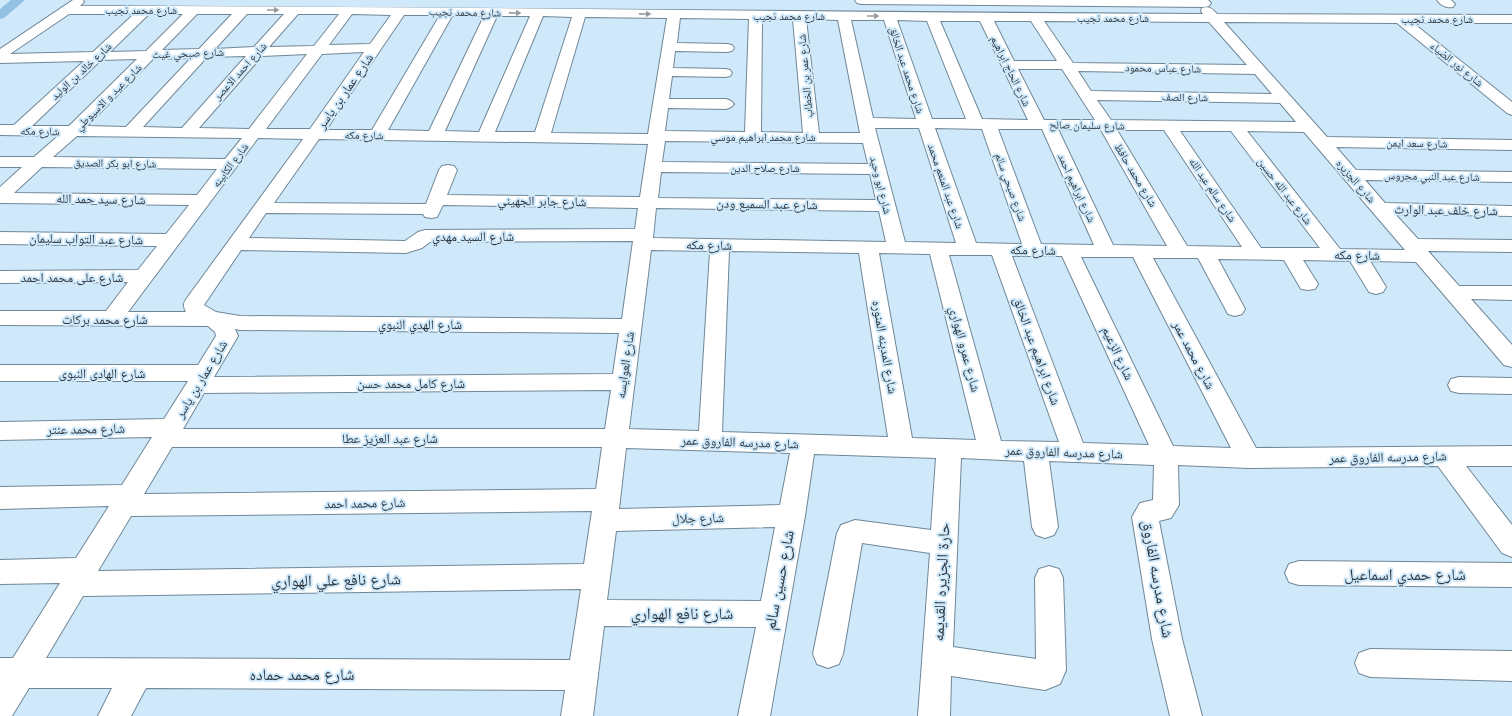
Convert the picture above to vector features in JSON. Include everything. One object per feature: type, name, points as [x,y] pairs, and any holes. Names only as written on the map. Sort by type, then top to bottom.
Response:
[{"type":"street","points":[[0,55],[81,0]]},
{"type":"street","name":"شارع عيد و الاسيوطي","points":[[0,197],[73,131],[150,54],[201,10],[219,0]]},
{"type":"street","name":"شارع محمد نجيب","points":[[861,0],[1137,1],[1401,19],[1512,19]]},
{"type":"street","points":[[960,17],[964,1]]},
{"type":"street","name":"شارع محمد نجيب","points":[[1441,3],[1464,4]]},
{"type":"street","name":"شارع محمد نجيب","points":[[66,10],[294,10],[799,16],[1036,17],[1200,5]]},
{"type":"street","name":"شارع الجزيره","points":[[1200,5],[1259,70],[1453,292],[1505,342],[1512,359]]},
{"type":"street","points":[[130,132],[242,10]]},
{"type":"street","name":"شارع احمد الاعصر","points":[[186,133],[294,10]]},
{"type":"street","name":"شارع خالد بن الوليد","points":[[18,130],[145,11]]},
{"type":"street","name":"شارع الكابينه","points":[[111,319],[348,11]]},
{"type":"street","name":"شارع عمار بن ياسر","points":[[0,707],[11,673],[80,577],[227,336],[226,330],[223,326],[194,308],[194,303],[315,134],[400,11]]},
{"type":"street","points":[[377,135],[448,12]]},
{"type":"street","points":[[435,136],[492,12]]},
{"type":"street","points":[[485,137],[538,13]]},
{"type":"street","points":[[542,137],[580,13]]},
{"type":"street","name":"شارع العوايسه","points":[[577,716],[674,14]]},
{"type":"street","points":[[753,137],[756,15]]},
{"type":"street","name":"شارع عمر بن الخطاب","points":[[799,16],[811,137]]},
{"type":"street","name":"شارع ابو وحيد","points":[[844,16],[868,130],[897,248]]},
{"type":"street","name":"شارع محمد عبد الخالق","points":[[889,16],[924,123]]},
{"type":"street","name":"شارع صبحي سالم","points":[[932,17],[982,124],[1034,250]]},
{"type":"street","name":"شارع الحاج ابراهيم","points":[[985,17],[1008,65],[1043,124]]},
{"type":"street","name":"شارع محمد حافظ","points":[[1036,17],[1106,125],[1182,253]]},
{"type":"street","name":"شارع نور الضياء","points":[[1401,19],[1512,110]]},
{"type":"street","points":[[1493,19],[1512,32]]},
{"type":"street","points":[[670,47],[727,48]]},
{"type":"street","name":"شارع صبحي غيث","points":[[0,59],[375,48]]},
{"type":"street","name":"شارع عباس محمود","points":[[1008,65],[1259,70]]},
{"type":"street","points":[[666,72],[725,73]]},
{"type":"street","name":"شارع الصف","points":[[1086,95],[1284,99]]},
{"type":"street","points":[[662,103],[726,104]]},
{"type":"street","name":"شارع سليمان صالح","points":[[868,130],[924,123],[1309,127]]},
{"type":"street","name":"شارع عبد المنعم محمد","points":[[924,123],[968,249]]},
{"type":"street","name":"شارع ابراهيم احمد","points":[[1043,124],[1106,251]]},
{"type":"street","name":"شارع سالم عبد الله","points":[[1169,126],[1256,254]]},
{"type":"street","name":"شارع عبد الله حسين","points":[[1235,126],[1335,255]]},
{"type":"street","name":"شارع مكه","points":[[0,130],[485,137],[656,137]]},
{"type":"street","name":"شارع محمد ابراهيم موسي","points":[[656,137],[811,137],[868,130]]},
{"type":"street","name":"شارع سعد ايمن","points":[[1322,142],[1512,145]]},
{"type":"street","name":"شارع ابو بكر الصديق","points":[[0,162],[230,164]]},
{"type":"street","name":"شارع صلاح الدين","points":[[653,167],[877,169]]},
{"type":"street","points":[[425,236],[433,205],[448,170]]},
{"type":"street","name":"شارع عبد النبي محروس","points":[[1351,175],[1512,177]]},
{"type":"street","name":"شارع سيد حمد الله","points":[[0,197],[203,200]]},
{"type":"street","name":"شارع جابر الجهيني","points":[[261,208],[648,202]]},
{"type":"street","name":"شارع عبد السميع ودن","points":[[648,202],[886,206]]},
{"type":"street","name":"شارع خلف عبد الوارث","points":[[1380,208],[1512,211]]},
{"type":"street","name":"شارع السيد مهدي","points":[[235,244],[406,246],[415,244],[425,236],[643,240]]},
{"type":"street","name":"شارع عبد التواب سليمان","points":[[0,238],[172,240]]},
{"type":"street","name":"شارع مكه","points":[[643,240],[720,245],[1335,255],[1512,246]]},
{"type":"street","points":[[710,441],[720,245]]},
{"type":"street","name":"شارع المدينه المنوره","points":[[868,248],[902,447]]},
{"type":"street","name":"شارع عمرو الهواري","points":[[938,249],[991,450]]},
{"type":"street","name":"شارع ابراهيم عبد الخالق","points":[[1000,250],[1074,453]]},
{"type":"street","name":"شارع الزعيم","points":[[1070,251],[1166,456]]},
{"type":"street","name":"شارع محمد عمر","points":[[1140,252],[1249,458]]},
{"type":"street","points":[[1205,253],[1235,309]]},
{"type":"street","points":[[1290,254],[1308,284]]},
{"type":"street","points":[[1356,255],[1376,287]]},
{"type":"street","name":"شارع على محمد احمد","points":[[0,277],[144,276]]},
{"type":"street","points":[[1453,292],[1512,293]]},
{"type":"street","name":"شارع محمد بركات","points":[[0,318],[211,319]]},
{"type":"street","name":"شارع الهدي النبوي","points":[[211,319],[221,319],[240,323],[630,326]]},
{"type":"street","name":"شارع الهادى النبوى","points":[[0,372],[201,379]]},
{"type":"street","name":"شارع كامل محمد حسن","points":[[201,379],[623,382]]},
{"type":"street","points":[[1459,385],[1512,386]]},
{"type":"street","name":"شارع محمد عنتر","points":[[0,431],[168,433]]},
{"type":"street","name":"شارع عبد العزيز عطا","points":[[168,433],[616,438]]},
{"type":"street","name":"شارع مدرسه الفاروق عمر","points":[[616,438],[1249,458],[1512,456]]},
{"type":"street","name":"شارع حسين سالم","points":[[754,716],[792,516],[804,444]]},
{"type":"street","name":"حارة الجزيره القديمه","points":[[934,716],[949,448]]},
{"type":"street","points":[[1036,451],[1045,527]]},
{"type":"street","name":"شارع مدرسه الفاروق","points":[[1166,456],[1166,505],[1162,510],[1149,511],[1145,517],[1167,639],[1186,716]]},
{"type":"street","points":[[1445,457],[1510,540]]},
{"type":"street","name":"شارع محمد احمد","points":[[0,498],[605,510]]},
{"type":"street","name":"شارع جلال","points":[[605,510],[792,516]]},
{"type":"street","points":[[828,654],[850,533],[855,531],[944,543]]},
{"type":"street","name":"شارع نافع علي الهواري","points":[[0,572],[80,577],[596,576]]},
{"type":"street","name":"شارع حمدي اسماعيل","points":[[1299,573],[1512,575]]},
{"type":"street","points":[[937,659],[1045,675],[1049,674],[1051,670],[1049,578]]},
{"type":"street","name":"شارع نافع الهواري","points":[[591,613],[773,614]]},
{"type":"street","points":[[1370,663],[1512,666]]},
{"type":"street","name":"شارع محمد حماده","points":[[11,673],[583,675]]},
{"type":"street","points":[[114,716],[137,674]]},
{"type":"waterway","points":[[0,15],[19,0]]}]
